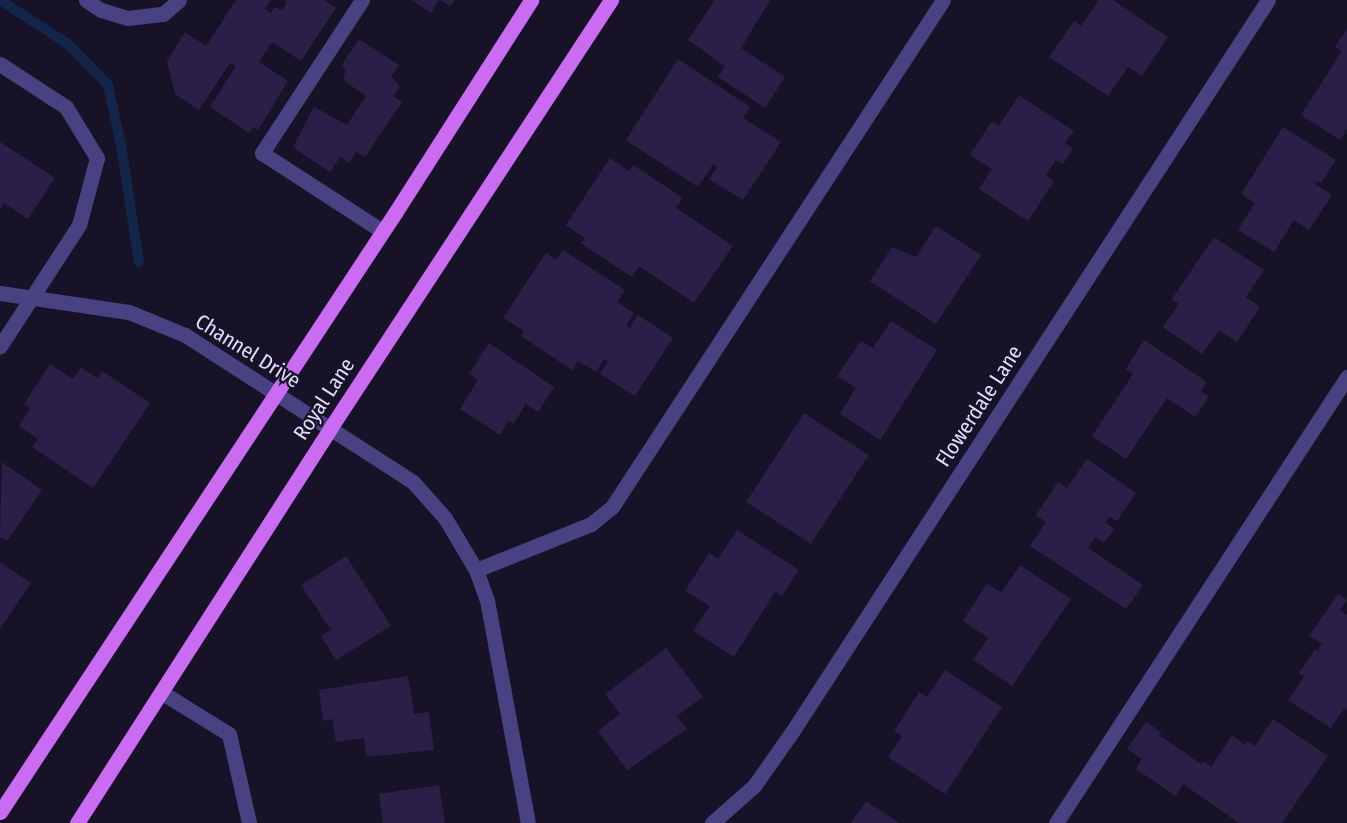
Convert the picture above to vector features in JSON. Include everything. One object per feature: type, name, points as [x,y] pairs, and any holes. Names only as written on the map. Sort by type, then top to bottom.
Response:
[{"type":"main road","name":"Royal Lane","points":[[0,812],[531,0]]},
{"type":"main road","name":"Royal Lane","points":[[77,823],[331,427],[611,0]]},
{"type":"street","points":[[86,0],[101,10],[128,18],[163,14],[179,0]]},
{"type":"street","points":[[362,0],[262,153],[382,231]]},
{"type":"street","points":[[476,570],[580,529],[612,507],[943,0]]},
{"type":"street","name":"Flowerdale Lane","points":[[712,823],[754,786],[792,732],[1268,0]]},
{"type":"street","points":[[0,64],[66,107],[97,158],[80,225],[0,346]]},
{"type":"street","name":"Channel Drive","points":[[0,293],[129,312],[184,335],[331,427],[413,482],[444,518],[476,570],[487,600],[528,823]]},
{"type":"street","points":[[1056,823],[1347,377]]},
{"type":"street","points":[[161,692],[229,734],[249,823]]},
{"type":"building","points":[[236,0],[271,0],[265,9],[271,13],[275,7],[282,11],[287,2],[284,0],[324,0],[336,8],[301,61],[272,42],[259,62],[288,81],[258,130],[253,127],[249,133],[210,107],[236,66],[230,63],[199,110],[175,94],[167,61],[185,32],[206,46]]},
{"type":"building","points":[[411,0],[439,0],[431,13]]},
{"type":"building","points":[[440,0],[455,0],[450,6]]},
{"type":"building","points":[[715,0],[770,0],[741,48],[785,77],[765,108],[718,77],[725,66],[688,40]]},
{"type":"building","points":[[1099,0],[1113,0],[1168,37],[1142,76],[1128,67],[1108,96],[1049,57],[1074,21],[1081,26]]},
{"type":"building","points":[[1347,29],[1347,129],[1340,140],[1301,115],[1342,51],[1335,47]]},
{"type":"building","points":[[359,39],[399,65],[391,77],[400,86],[393,96],[402,102],[365,157],[356,152],[349,163],[340,157],[330,172],[293,147],[314,107],[347,125],[366,96],[343,80],[346,69],[341,66]]},
{"type":"building","points":[[678,59],[750,107],[743,118],[781,142],[743,200],[709,179],[717,167],[713,164],[698,187],[626,140]]},
{"type":"building","points":[[1019,95],[1074,131],[1065,143],[1073,149],[1063,164],[1056,160],[1046,176],[1054,181],[1028,221],[979,189],[992,169],[970,155],[992,121],[999,126]]},
{"type":"building","points":[[1283,127],[1336,160],[1321,183],[1317,181],[1315,184],[1332,195],[1309,230],[1294,220],[1274,252],[1238,230],[1255,203],[1241,194]]},
{"type":"building","points":[[0,142],[55,178],[28,219],[4,203],[0,210]]},
{"type":"building","points":[[610,158],[629,171],[633,165],[683,198],[676,208],[733,246],[694,303],[639,266],[632,277],[581,243],[585,238],[566,225]]},
{"type":"building","points":[[936,226],[981,255],[936,324],[870,281],[892,247],[916,257]]},
{"type":"building","points":[[1214,237],[1264,270],[1246,297],[1260,307],[1237,342],[1219,330],[1202,354],[1163,327],[1179,304],[1172,299]]},
{"type":"building","points":[[563,250],[625,290],[617,302],[634,313],[626,325],[630,328],[638,315],[673,338],[635,396],[600,374],[608,362],[604,359],[596,372],[578,361],[572,370],[521,336],[524,331],[503,318],[546,253],[556,260]]},
{"type":"building","points":[[891,321],[937,350],[880,440],[840,414],[856,388],[837,376],[861,341],[873,348]]},
{"type":"building","points":[[1144,340],[1207,382],[1201,392],[1209,396],[1195,417],[1167,398],[1126,459],[1092,436],[1133,374],[1126,369]]},
{"type":"building","points":[[489,343],[554,387],[538,412],[523,402],[525,406],[513,424],[509,421],[500,435],[460,409],[478,380],[469,374]]},
{"type":"building","points":[[50,364],[73,379],[81,367],[98,379],[102,371],[150,403],[93,488],[32,447],[38,439],[19,426],[30,408],[24,404]]},
{"type":"building","points":[[804,413],[869,455],[811,544],[746,502]]},
{"type":"building","points":[[1087,459],[1136,493],[1117,521],[1110,517],[1105,522],[1114,529],[1104,543],[1095,537],[1088,548],[1143,585],[1126,609],[1030,546],[1046,522],[1036,515],[1058,482],[1067,488]]},
{"type":"building","points":[[2,462],[42,490],[7,541],[0,537]]},
{"type":"building","points":[[737,530],[799,570],[782,596],[775,592],[734,657],[693,631],[710,606],[685,591],[709,553],[718,559]]},
{"type":"building","points":[[346,556],[391,626],[336,660],[321,636],[331,630],[301,585]]},
{"type":"building","points":[[0,562],[31,583],[0,629]]},
{"type":"building","points":[[1020,565],[1071,599],[1012,686],[973,660],[988,638],[963,621],[987,583],[1001,593]]},
{"type":"building","points":[[1338,594],[1347,600],[1340,610],[1347,615],[1347,710],[1344,708],[1331,728],[1288,700],[1304,677],[1299,673],[1315,649],[1318,651],[1322,644],[1309,636]]},
{"type":"building","points":[[666,648],[703,697],[677,716],[687,729],[627,770],[598,731],[620,714],[605,694]]},
{"type":"building","points":[[945,670],[1002,707],[945,794],[888,757],[902,736],[894,731],[919,692],[927,697]]},
{"type":"building","points":[[408,676],[414,714],[429,712],[434,750],[366,757],[364,738],[336,742],[332,719],[323,721],[319,690]]},
{"type":"building","points":[[1273,719],[1328,756],[1282,823],[1239,823],[1183,784],[1176,796],[1136,769],[1142,759],[1127,749],[1146,722],[1162,733],[1159,735],[1201,764],[1203,761],[1211,767],[1232,735],[1245,745],[1247,741],[1255,746]]},
{"type":"building","points":[[439,785],[445,823],[383,823],[379,794]]},
{"type":"building","points":[[866,801],[889,816],[899,823],[851,823]]},
{"type":"waterway","points":[[0,0],[68,44],[108,85],[121,145],[139,262]]}]
